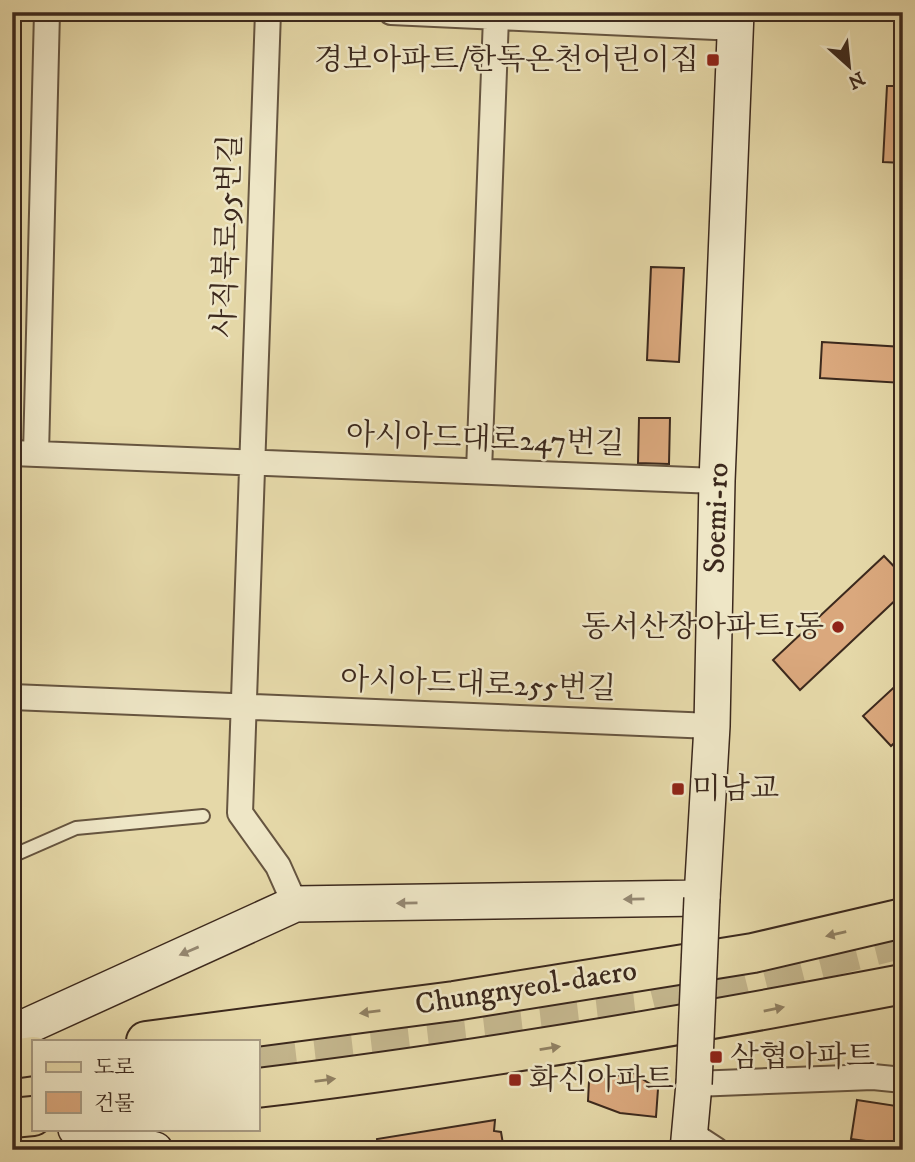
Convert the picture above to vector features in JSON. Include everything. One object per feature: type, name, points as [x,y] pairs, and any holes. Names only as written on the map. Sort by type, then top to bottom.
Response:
[{"type":"main road","name":"Soemi-ro","points":[[698,1144],[694,1084],[712,726],[717,481],[736,20]]},
{"type":"main road","points":[[12,1033],[295,904],[702,898]]},
{"type":"main road","name":"Chungnyeol-daero","points":[[154,1040],[454,1001],[739,955],[903,918]]},
{"type":"main road","name":"Chungnyeol-daero","points":[[259,1088],[377,1074],[660,1031],[903,984]]},
{"type":"main road","points":[[12,1059],[32,1056]]},
{"type":"main road","points":[[80,1130],[155,1150]]},
{"type":"street","points":[[24,453],[47,12]]},
{"type":"street","name":"사직북로95번길","points":[[250,462],[268,12]]},
{"type":"street","points":[[391,12],[496,17],[736,20]]},
{"type":"street","points":[[479,471],[496,17]]},
{"type":"street","name":"아시아드대로247번길","points":[[24,453],[717,481]]},
{"type":"street","points":[[250,462],[240,813],[278,866],[295,904]]},
{"type":"street","name":"아시아드대로255번길","points":[[12,697],[712,726]]},
{"type":"street","points":[[694,1084],[873,1077],[903,1080]]},
{"type":"lane","points":[[12,856],[76,828],[203,816]]},
{"type":"building","points":[[887,86],[903,86],[903,163],[883,162]]},
{"type":"building","points":[[651,267],[684,268],[679,362],[647,360]]},
{"type":"building","points":[[822,342],[903,347],[903,383],[820,378]]},
{"type":"building","points":[[639,418],[670,418],[669,464],[638,463]]},
{"type":"building","name":"동서산장아파트1동","points":[[884,556],[903,576],[903,593],[800,690],[773,660]]},
{"type":"building","points":[[903,679],[903,735],[891,746],[863,716]]},
{"type":"building","points":[[633,1073],[658,1089],[656,1117],[620,1113],[588,1101],[589,1081]]},
{"type":"building","points":[[857,1100],[903,1107],[903,1146],[851,1139]]},
{"type":"building","points":[[495,1120],[494,1131],[501,1132],[504,1150],[378,1150],[377,1139]]},
{"type":"tunnel","points":[[259,1048],[649,1003],[903,939]]},
{"type":"place","name":"경보아파트/한독온천어린이집","points":[[713,60]]},
{"type":"place","name":"동서산장아파트1동","points":[[838,627]]},
{"type":"place","name":"미남교","points":[[678,789]]},
{"type":"place","name":"삼협아파트","points":[[716,1057]]},
{"type":"place","name":"화신아파트","points":[[515,1080]]}]
